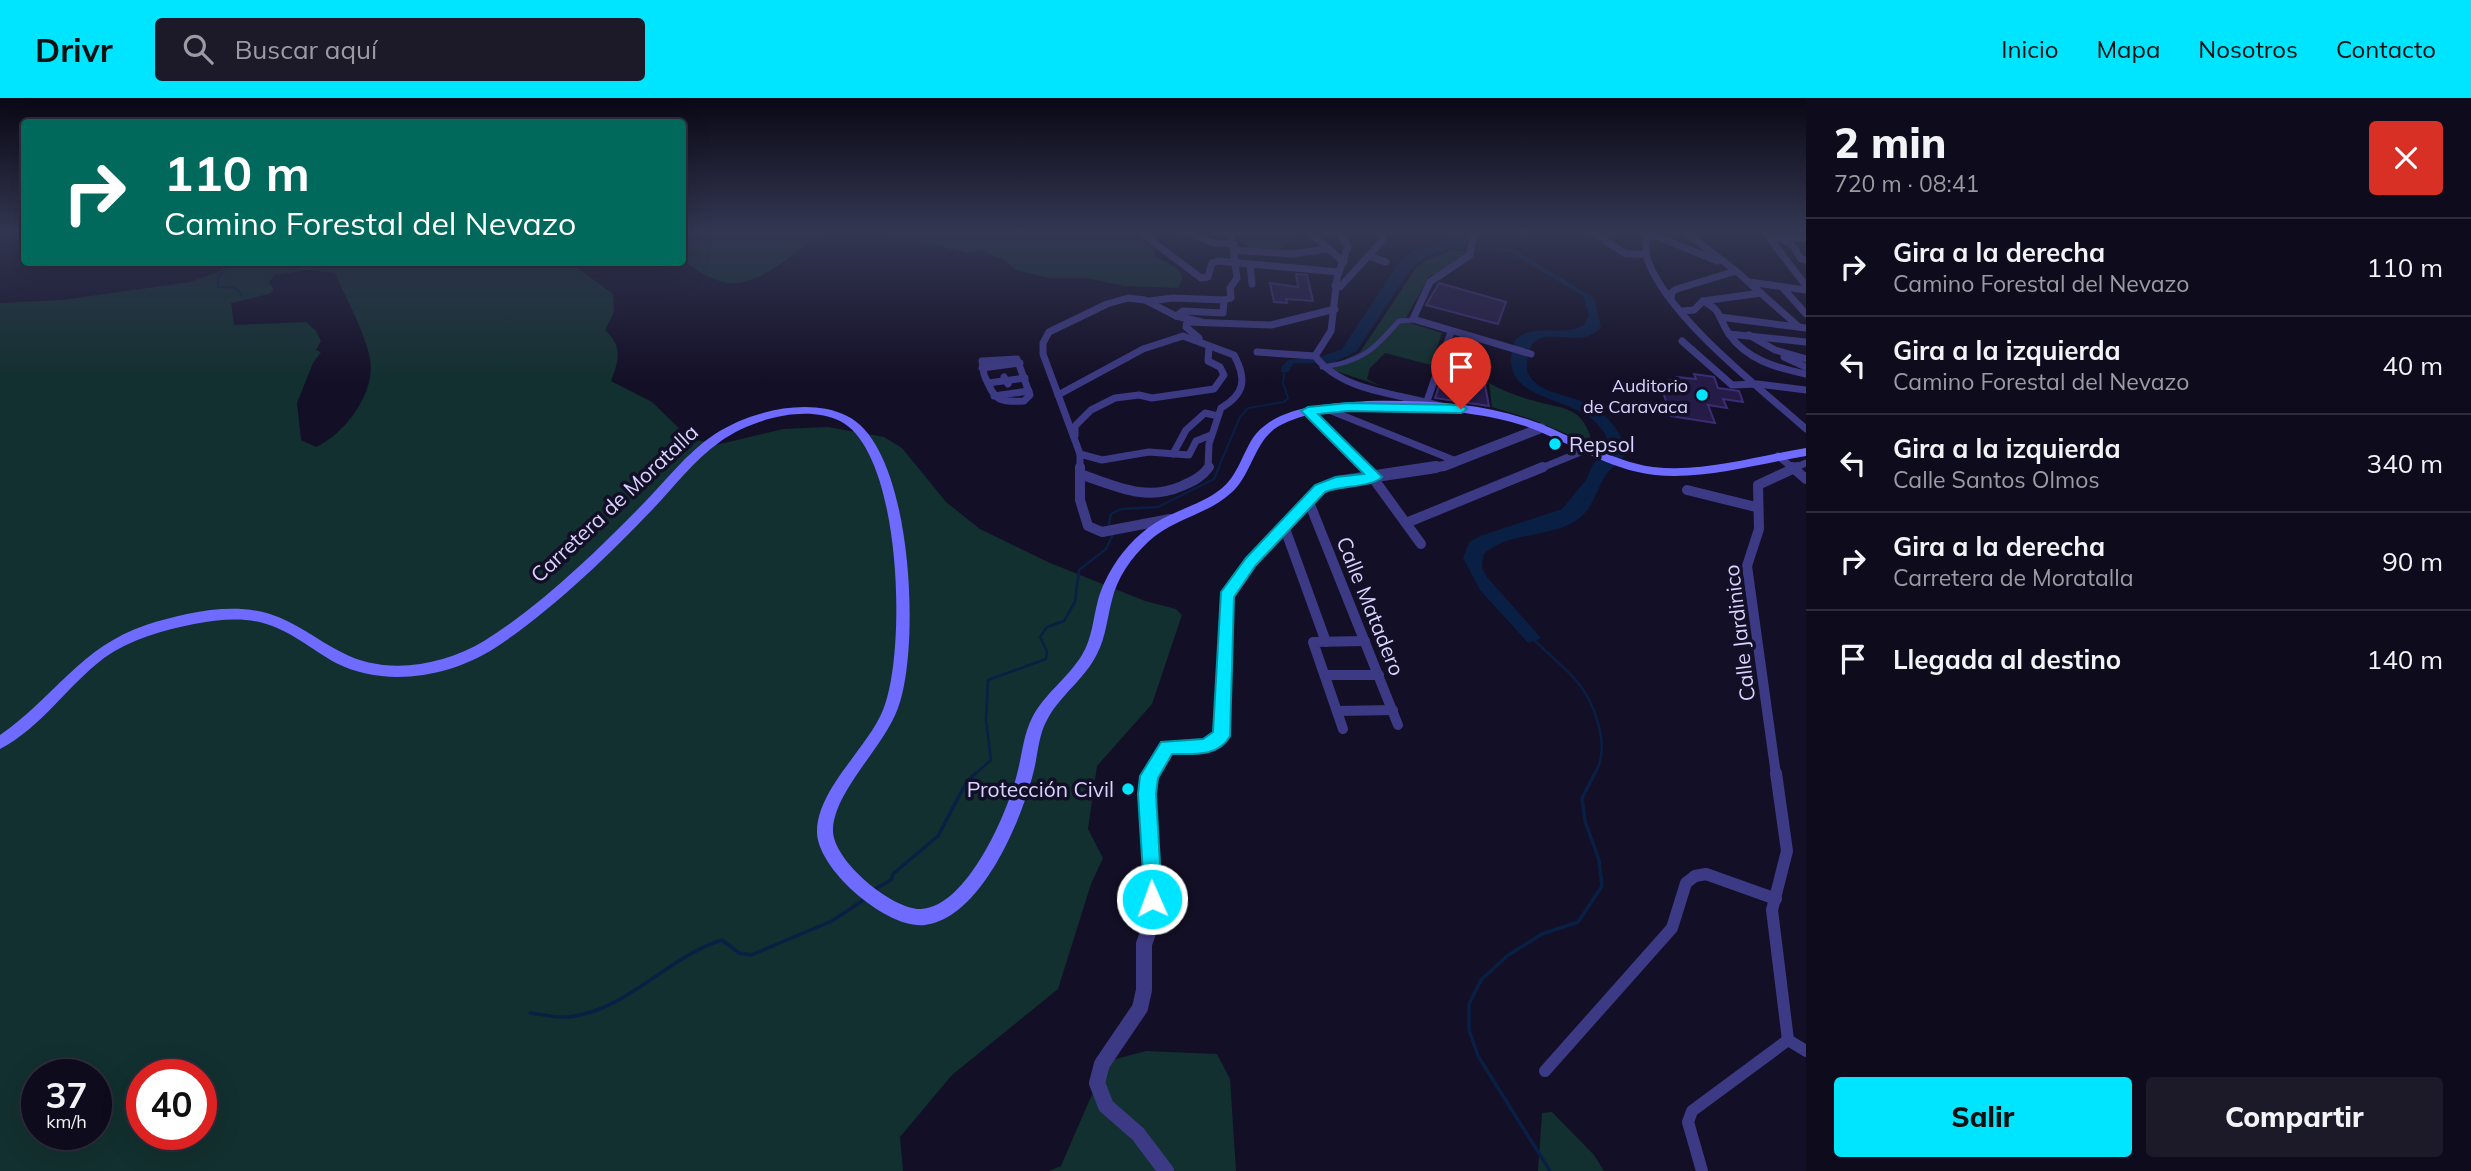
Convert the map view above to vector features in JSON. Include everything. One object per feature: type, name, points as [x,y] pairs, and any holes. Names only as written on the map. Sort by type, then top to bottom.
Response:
[{"type":"main road","name":"Carretera de Moratalla","points":[[0,743],[36,719],[78,673],[107,648],[147,630],[203,618],[238,613],[267,617],[351,663],[380,672],[425,668],[463,657],[493,642],[600,552],[724,433],[752,422],[786,414],[826,413],[856,425],[874,452],[892,514],[903,578],[900,658],[893,703],[832,808],[824,829],[830,853],[848,873],[896,912],[917,918],[936,914],[955,903],[974,880],[1009,820],[1039,719],[1076,676],[1096,641],[1106,594],[1112,581],[1144,538],[1174,519],[1217,498],[1235,483],[1261,432],[1279,421],[1324,408],[1414,402],[1494,414],[1541,428],[1628,465],[1670,471],[1778,456],[1805,456]]},
{"type":"street","points":[[1174,519],[1102,531],[1092,530],[1083,514],[1080,454],[1043,354],[1043,343],[1049,332],[1107,304],[1128,298],[1224,300],[1231,298],[1230,288],[1234,282]]},
{"type":"street","points":[[1317,361],[1328,342],[1335,309],[1336,282]]},
{"type":"street","points":[[1335,285],[1340,287],[1346,282]]},
{"type":"street","points":[[1414,320],[1430,282]]},
{"type":"street","points":[[1657,282],[1701,333],[1806,429]]},
{"type":"street","points":[[1671,299],[1672,292],[1677,289],[1700,282]]},
{"type":"street","points":[[1749,282],[1806,287]]},
{"type":"street","points":[[1749,282],[1803,327]]},
{"type":"street","points":[[1782,287],[1806,314]]},
{"type":"street","points":[[1683,311],[1694,310],[1703,301],[1761,293]]},
{"type":"street","points":[[1145,300],[1176,316],[1202,321],[1270,326],[1335,309]]},
{"type":"street","points":[[1176,316],[1183,311],[1223,313],[1224,300]]},
{"type":"street","points":[[1703,301],[1717,308],[1732,341],[1752,357],[1789,371],[1806,373]]},
{"type":"street","points":[[1720,317],[1803,327]]},
{"type":"street","points":[[1257,352],[1281,357],[1296,354],[1317,361],[1354,363],[1379,346],[1399,321],[1414,320],[1531,354]]},
{"type":"street","points":[[1193,341],[1199,338],[1186,324],[1202,321]]},
{"type":"street","points":[[1317,361],[1333,375],[1414,402],[1451,332]]},
{"type":"street","points":[[1728,334],[1806,342]]},
{"type":"street","points":[[1749,335],[1775,350],[1806,359]]},
{"type":"street","points":[[1059,395],[1143,349],[1183,336],[1234,355],[1244,373],[1242,390],[1234,400],[1221,408],[1218,416],[1211,435],[1208,470],[1161,495],[1139,494],[1080,474]]},
{"type":"street","points":[[1682,341],[1729,384],[1758,384],[1806,390]]},
{"type":"street","points":[[1075,440],[1075,426],[1091,410],[1115,398],[1139,395],[1152,398],[1214,389],[1224,375],[1220,367],[1208,361],[1209,347]]},
{"type":"street","points":[[1782,356],[1806,366]]},
{"type":"street","points":[[998,362],[1016,402]]},
{"type":"street","points":[[998,362],[1020,363],[1029,391],[1028,398],[1016,402],[1002,402],[994,396],[985,376],[998,362]]},
{"type":"street","points":[[985,376],[1025,378]]},
{"type":"street","points":[[994,396],[1029,391]]},
{"type":"street","points":[[1324,408],[1457,461]]},
{"type":"street","points":[[1308,411],[1375,477],[1421,544]]},
{"type":"street","points":[[1173,454],[1186,430],[1205,414],[1218,416]]},
{"type":"street","points":[[1167,1171],[1138,1134],[1106,1106],[1097,1083],[1102,1065],[1140,1008],[1144,990],[1144,944],[1152,922],[1147,785],[1155,764],[1167,747],[1206,746],[1221,736],[1226,596],[1251,561],[1328,484],[1428,470],[1541,428]]},
{"type":"street","points":[[1080,454],[1102,460],[1149,452],[1189,455],[1196,441],[1211,435]]},
{"type":"street","points":[[1406,523],[1592,450]]},
{"type":"street","points":[[1778,456],[1806,479]]},
{"type":"street","points":[[1793,469],[1805,456]]},
{"type":"street","name":"Calle Jardinico","points":[[1788,1040],[1772,910],[1785,859],[1780,796],[1747,566],[1748,553],[1759,530],[1756,507],[1758,485],[1793,469]]},
{"type":"street","points":[[1687,490],[1756,507]]},
{"type":"street","name":"Calle Matadero","points":[[1309,502],[1398,725]]},
{"type":"street","points":[[1284,526],[1326,642]]},
{"type":"street","points":[[1343,729],[1313,642],[1365,641]]},
{"type":"street","points":[[1325,675],[1379,675]]},
{"type":"street","points":[[1337,710],[1392,710]]},
{"type":"street","points":[[1545,1071],[1672,928],[1686,883],[1695,876],[1706,874],[1776,899]]},
{"type":"street","points":[[1702,1171],[1688,1122],[1692,1111],[1788,1040],[1806,1051]]},
{"type":"green space","points":[[189,282],[269,282],[274,290],[269,294],[231,303],[234,325],[306,322],[316,331],[321,341],[316,350],[321,352],[313,363],[297,403],[301,440],[316,447],[349,421],[358,408],[365,395],[371,367],[362,333],[339,282],[597,282],[613,294],[614,312],[605,330],[615,342],[618,354],[611,381],[652,402],[689,438],[716,445],[783,429],[828,427],[884,437],[902,448],[946,502],[980,529],[1050,563],[1145,601],[1176,609],[1182,615],[1152,704],[1097,766],[1088,829],[1103,858],[1091,884],[1058,989],[952,1075],[900,1137],[903,1171],[0,1171],[0,303],[62,300]]},
{"type":"green space","points":[[1105,282],[1181,282],[1178,288],[1125,286]]},
{"type":"green space","points":[[1407,282],[1426,282],[1404,321],[1442,333],[1431,365],[1385,353],[1370,368],[1367,379],[1381,386],[1327,368],[1360,352]]},
{"type":"green space","points":[[1489,383],[1520,397],[1571,411],[1584,422],[1593,445],[1531,419],[1492,407]]},
{"type":"green space","points":[[1146,1051],[1217,1054],[1230,1079],[1236,1171],[1049,1171],[1061,1166],[1090,1099],[1112,1060]]},
{"type":"green space","points":[[1552,1112],[1594,1155],[1604,1171],[1538,1171],[1542,1113]]},
{"type":"water","points":[[1386,282],[1402,282],[1356,352],[1332,363],[1294,363],[1288,372],[1281,372],[1282,366],[1288,360],[1322,356],[1342,349]]},
{"type":"water","points":[[1560,282],[1568,282],[1594,298],[1601,327],[1591,335],[1579,338],[1544,337],[1535,342],[1529,352],[1527,371],[1539,386],[1586,402],[1604,414],[1620,435],[1626,451],[1605,476],[1587,510],[1574,522],[1548,532],[1506,541],[1483,555],[1482,568],[1487,577],[1541,638],[1528,643],[1480,590],[1463,558],[1469,542],[1480,536],[1562,509],[1586,480],[1593,464],[1610,448],[1601,429],[1586,415],[1530,390],[1517,379],[1511,363],[1515,340],[1523,334],[1540,330],[1576,329],[1584,325],[1589,315],[1583,296]]},
{"type":"building","points":[[1297,282],[1309,282],[1313,301],[1286,299],[1287,303],[1274,302],[1270,283],[1298,287]]},
{"type":"building","points":[[1439,283],[1506,302],[1498,324],[1426,305]]},
{"type":"building","points":[[1455,338],[1477,344],[1489,406],[1435,398]]},
{"type":"building","name":"Auditorio de Caravaca","points":[[1694,374],[1714,377],[1718,388],[1739,391],[1743,402],[1723,399],[1727,408],[1708,405],[1715,423],[1671,416],[1660,383],[1670,385],[1669,380],[1679,381],[1677,377],[1696,379]]},
{"type":"waterway","points":[[218,282],[218,287],[236,288],[242,295]]},
{"type":"waterway","points":[[1218,469],[1240,417],[1248,408],[1284,402],[1288,398],[1283,383],[1285,369]]},
{"type":"waterway","points":[[1109,524],[1111,514],[1121,509],[1158,507],[1214,479],[1219,467]]},
{"type":"waterway","points":[[974,775],[991,760],[986,720],[988,680],[1046,659],[1047,651],[1040,637],[1047,627],[1064,621],[1075,602],[1079,570],[1106,549],[1113,534]]},
{"type":"waterway","points":[[1532,638],[1575,679],[1595,712],[1601,752],[1594,774]]},
{"type":"waterway","points":[[875,889],[891,880],[893,874],[938,836],[967,781],[976,773]]},
{"type":"waterway","points":[[1550,1171],[1478,1056],[1469,1030],[1469,1004],[1481,980],[1507,956],[1542,934],[1578,922],[1602,886],[1599,860],[1585,821],[1582,798],[1594,774]]},
{"type":"waterway","points":[[530,1013],[563,1017],[589,1013],[609,1005],[702,948],[722,940],[739,953],[751,955],[832,921],[865,899]]},
{"type":"place","name":"Auditorio de Caravaca","points":[[1702,395]]},
{"type":"place","name":"Repsol","points":[[1555,444]]},
{"type":"place","name":"Protección Civil","points":[[1128,789]]},
{"type":"route","points":[[1152,899],[1147,794],[1149,776],[1167,747],[1206,746],[1214,744],[1221,736],[1226,596],[1251,561],[1320,489],[1336,482],[1375,477],[1308,411],[1348,407],[1461,409]]}]
